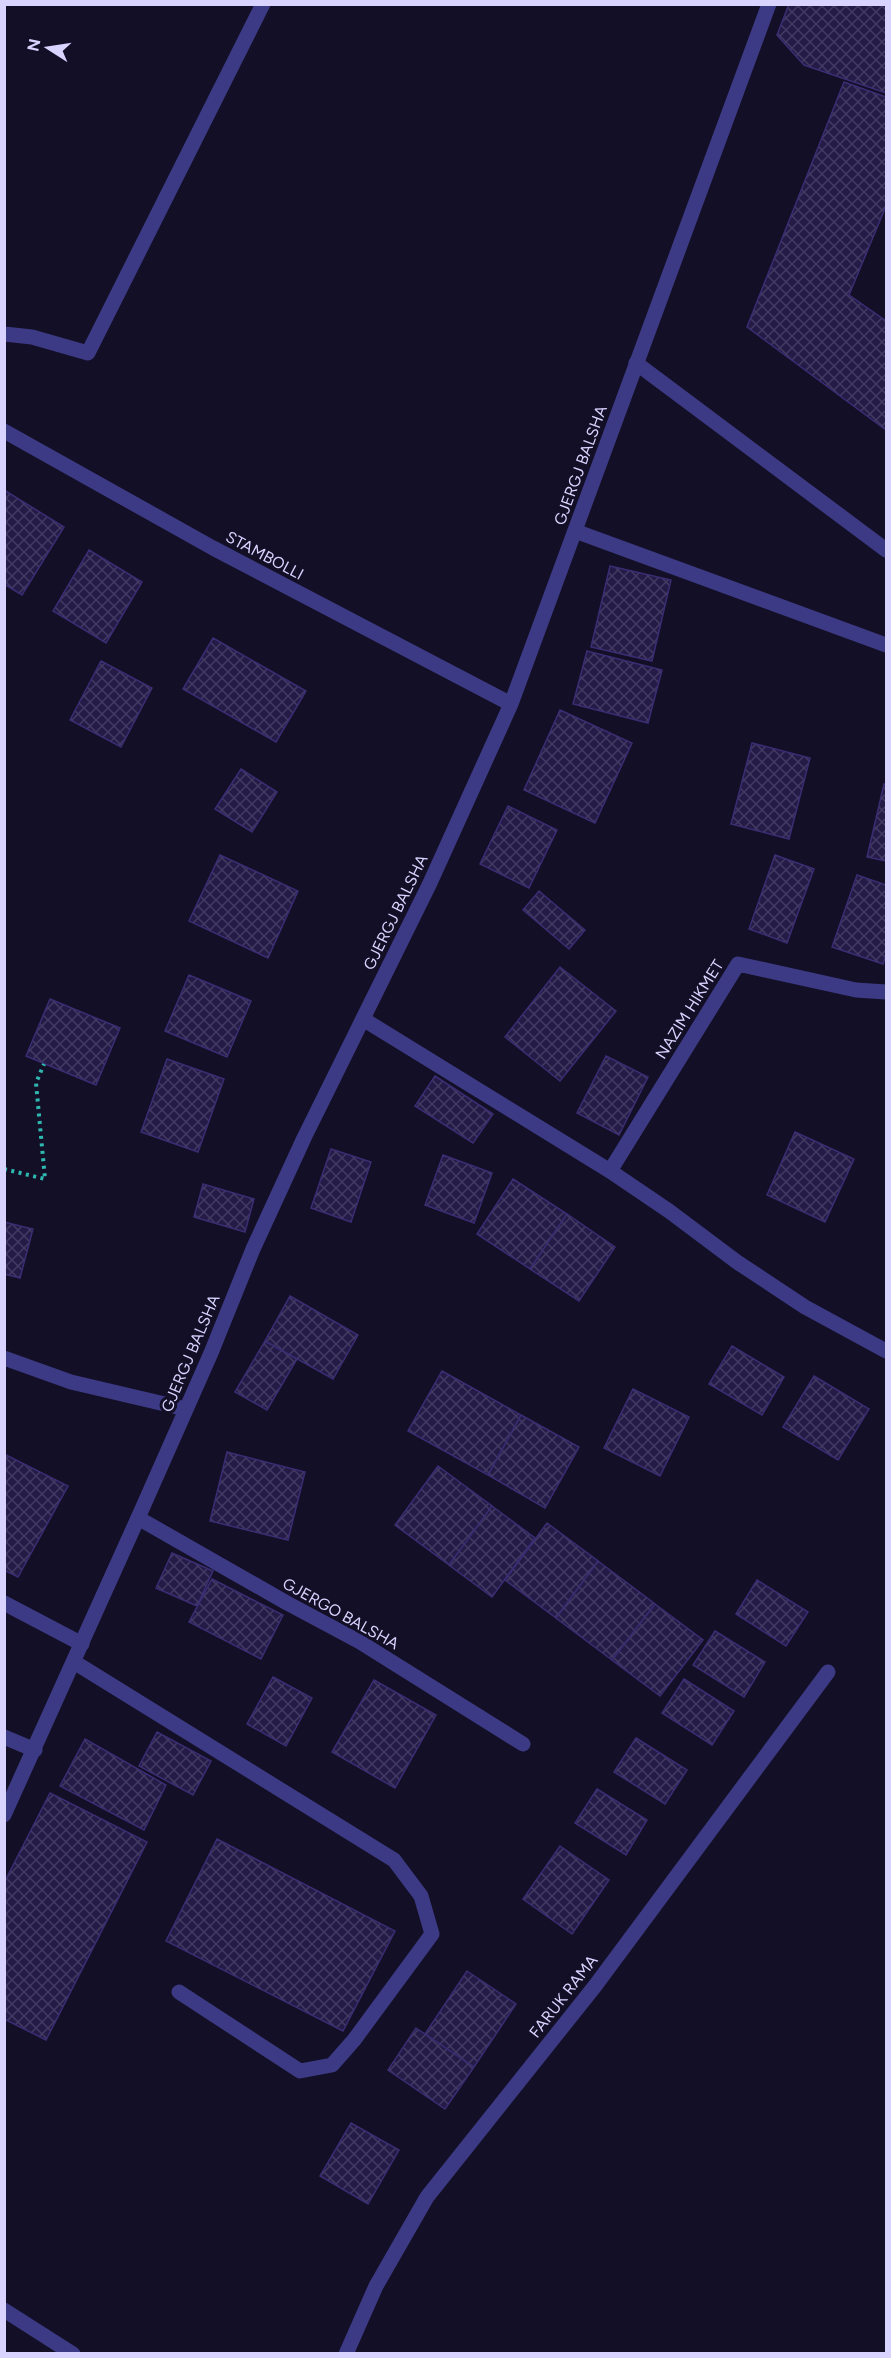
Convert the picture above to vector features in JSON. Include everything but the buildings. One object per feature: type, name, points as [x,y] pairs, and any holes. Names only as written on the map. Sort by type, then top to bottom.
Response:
[{"type":"street","points":[[4,334],[33,337],[88,353],[263,4]]},
{"type":"street","name":"GJERGJ BALSHA","points":[[4,1815],[186,1409],[262,1229],[304,1138],[430,883],[511,704],[769,4]]},
{"type":"street","points":[[636,363],[886,550]]},
{"type":"street","name":"STAMBOLLI","points":[[4,431],[213,548],[511,704]]},
{"type":"street","points":[[575,531],[886,645]]},
{"type":"street","name":"NAZIM HIKMET","points":[[610,1171],[738,964],[856,990],[886,992]]},
{"type":"street","points":[[363,1019],[610,1171],[795,1301],[886,1351]]},
{"type":"street","points":[[4,1358],[71,1382],[186,1409]]},
{"type":"street","name":"GJERGO BALSHA","points":[[138,1518],[287,1604],[360,1642],[524,1744]]},
{"type":"street","points":[[4,1603],[82,1644]]},
{"type":"street","points":[[74,1662],[394,1860],[421,1896],[432,1934],[354,2040],[332,2065],[300,2071],[179,1992]]},
{"type":"street","name":"FARUK RAMA","points":[[346,2354],[376,2286],[427,2197],[595,1986],[828,1672]]},
{"type":"street","points":[[4,1737],[35,1750]]},
{"type":"street","points":[[4,2310],[73,2354]]},
{"type":"path","points":[[4,1169],[45,1179],[36,1083],[44,1064]]}]
